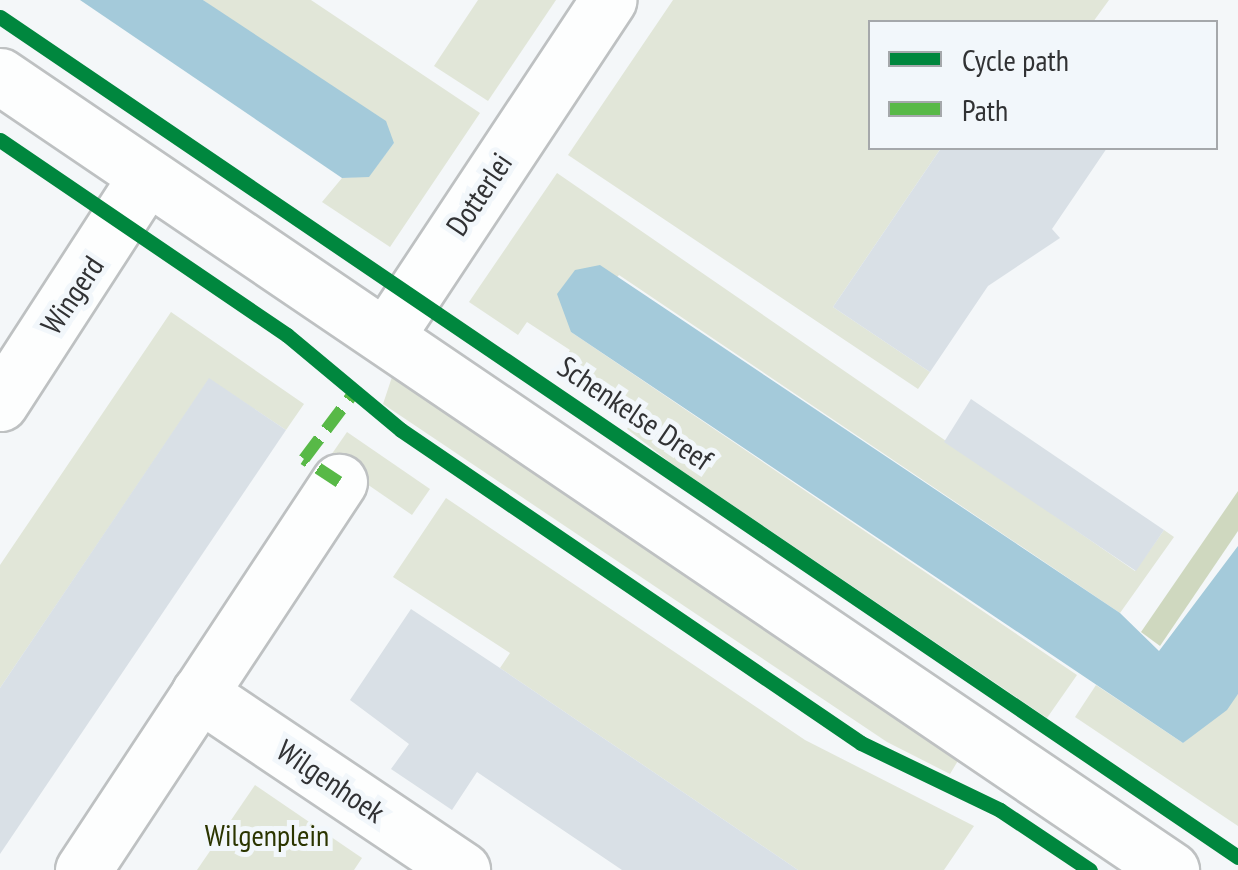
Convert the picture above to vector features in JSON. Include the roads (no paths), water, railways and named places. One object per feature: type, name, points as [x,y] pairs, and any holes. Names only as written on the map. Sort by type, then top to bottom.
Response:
[{"type":"street","name":"Dotterlei","points":[[386,336],[608,0]]},
{"type":"street","points":[[0,76],[1171,870]]},
{"type":"street","name":"Wingerd","points":[[0,403],[147,176]]},
{"type":"street","points":[[83,870],[339,482]]},
{"type":"street","name":"Wilgenhoek","points":[[199,693],[462,870]]},
{"type":"water","points":[[80,0],[203,0],[386,121],[394,143],[369,177],[342,178]]},
{"type":"water","points":[[600,265],[1120,613],[1159,651],[1238,546],[1238,694],[1227,710],[1183,743],[571,332],[557,294],[575,270]]},
{"type":"park label","name":"Wilgenplein","points":[[267,835]]}]
